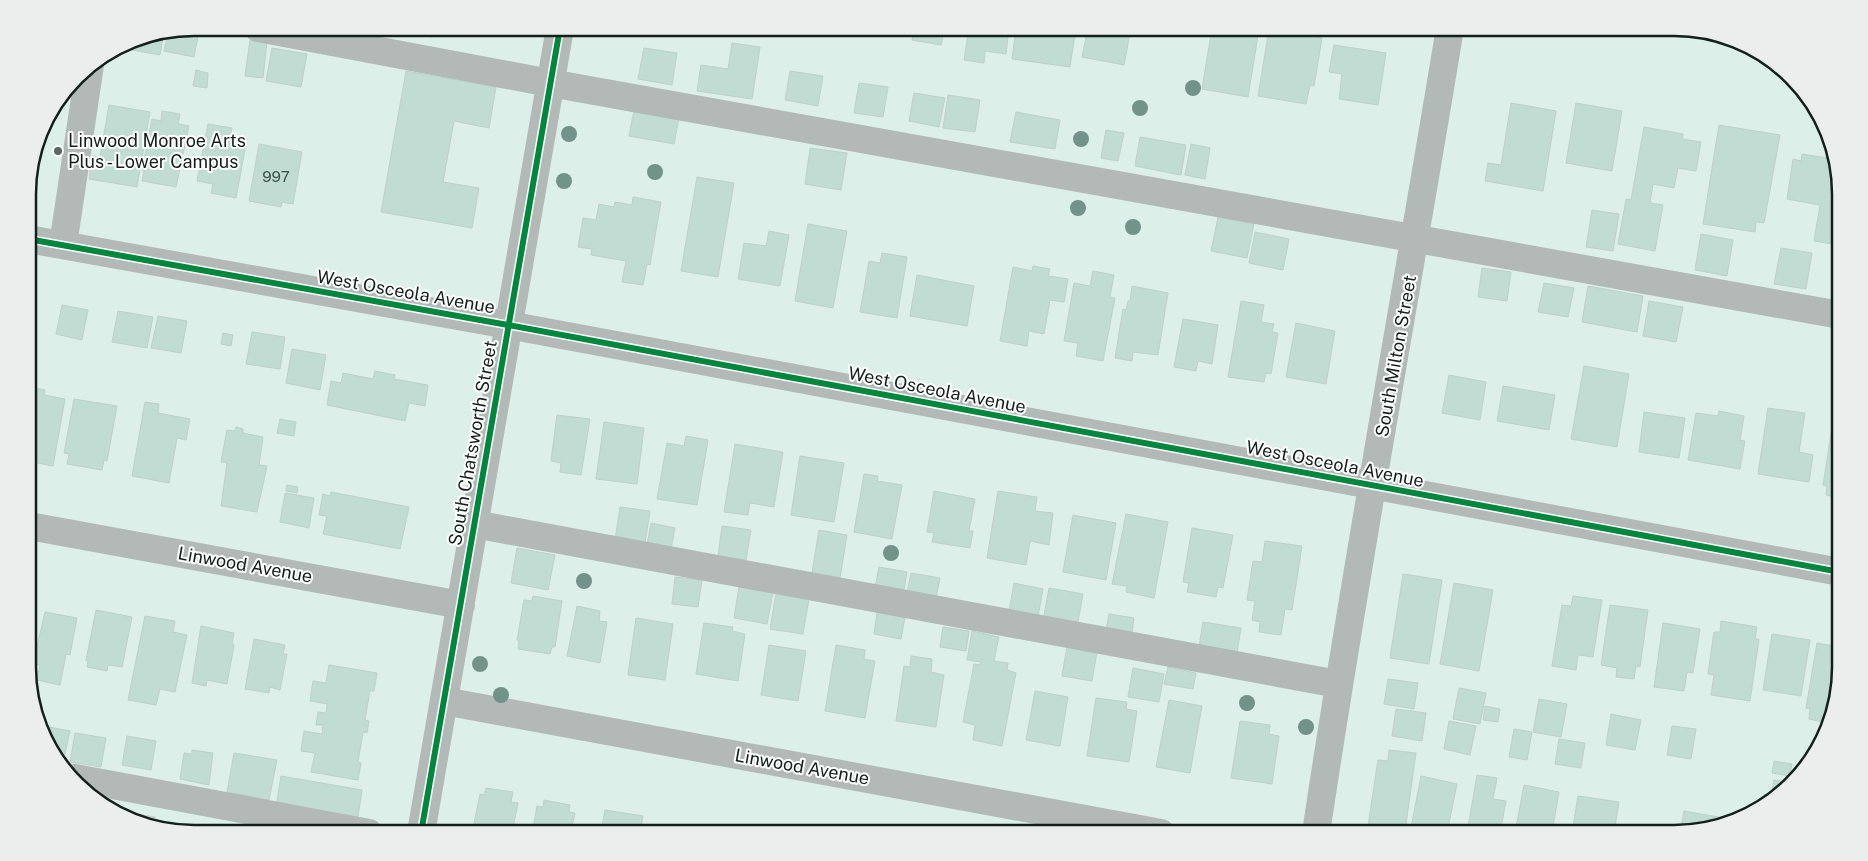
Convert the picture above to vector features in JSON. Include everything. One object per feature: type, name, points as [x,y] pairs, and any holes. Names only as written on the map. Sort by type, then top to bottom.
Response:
[{"type":"street","points":[[300,36],[550,83],[1832,314]]},
{"type":"street","name":"South Chatsworth Street","points":[[423,825],[559,36]]},
{"type":"street","name":"South Milton Street","points":[[1317,824],[1338,684],[1416,238],[1449,36]]},
{"type":"street","points":[[63,245],[88,77]]},
{"type":"street","name":"West Osceola Avenue","points":[[37,241],[508,325],[1832,571]]},
{"type":"street","points":[[474,524],[1338,684]]},
{"type":"street","name":"Linwood Avenue","points":[[36,527],[460,605]]},
{"type":"street","name":"Linwood Avenue","points":[[444,701],[1114,824]]},
{"type":"street","points":[[83,779],[322,825]]},
{"type":"building","points":[[198,36],[194,57],[164,51],[167,39]]},
{"type":"building","points":[[913,36],[943,36],[941,45],[912,40]]},
{"type":"building","points":[[968,36],[1008,36],[1006,54],[985,51],[984,63],[964,60]]},
{"type":"building","points":[[1015,36],[1075,36],[1070,67],[1012,59]]},
{"type":"building","points":[[1086,36],[1129,36],[1124,65],[1082,57]]},
{"type":"building","points":[[1211,36],[1258,36],[1248,97],[1202,89]]},
{"type":"building","points":[[1268,36],[1310,36],[1322,38],[1314,86],[1310,85],[1306,104],[1258,96]]},
{"type":"building","points":[[163,40],[160,55],[132,50],[143,45]]},
{"type":"building","points":[[250,40],[267,42],[263,78],[245,76]]},
{"type":"building","points":[[732,43],[760,47],[752,99],[697,91],[701,65],[728,69]]},
{"type":"building","points":[[1334,45],[1386,53],[1378,105],[1339,99],[1342,74],[1329,72]]},
{"type":"building","points":[[272,48],[307,54],[301,87],[266,81]]},
{"type":"building","points":[[644,48],[677,53],[672,85],[638,79]]},
{"type":"building","points":[[196,70],[208,73],[207,88],[193,86]]},
{"type":"building","points":[[406,71],[496,87],[489,128],[454,121],[443,182],[479,188],[472,228],[381,212]]},
{"type":"building","points":[[790,71],[823,76],[818,106],[785,100]]},
{"type":"building","points":[[859,83],[888,87],[883,117],[854,113]]},
{"type":"building","points":[[914,93],[945,98],[939,127],[909,121]]},
{"type":"building","points":[[948,95],[980,100],[975,132],[943,128]]},
{"type":"building","points":[[1511,103],[1556,111],[1543,191],[1485,181],[1488,163],[1501,165]]},
{"type":"building","points":[[1576,103],[1622,111],[1612,171],[1566,163]]},
{"type":"building","points":[[109,105],[150,112],[137,187],[89,179],[92,156],[100,157]]},
{"type":"building","points":[[634,110],[679,118],[674,144],[629,136]]},
{"type":"building","points":[[162,111],[180,114],[178,124],[189,126],[176,187],[142,181],[144,171],[142,170],[152,119],[161,121]]},
{"type":"building","points":[[1016,112],[1060,120],[1055,149],[1010,142]]},
{"type":"building","points":[[208,124],[232,128],[229,141],[246,144],[236,198],[211,193],[213,184],[197,181]]},
{"type":"building","points":[[1719,125],[1780,135],[1764,223],[1756,222],[1755,232],[1703,224]]},
{"type":"building","points":[[1644,127],[1683,134],[1682,139],[1701,142],[1696,171],[1678,168],[1674,188],[1653,184],[1650,203],[1663,205],[1655,251],[1618,244],[1626,199],[1631,200]]},
{"type":"building","points":[[1106,130],[1124,133],[1118,161],[1101,158]]},
{"type":"building","points":[[1140,137],[1186,145],[1181,175],[1135,166]]},
{"type":"building","points":[[259,144],[302,152],[293,204],[282,202],[281,207],[249,201]]},
{"type":"building","points":[[1191,144],[1210,148],[1205,179],[1185,175]]},
{"type":"building","points":[[810,148],[847,153],[841,190],[805,184]]},
{"type":"building","points":[[1802,154],[1827,158],[1832,194],[1832,244],[1814,241],[1820,205],[1787,199],[1793,159],[1801,161]]},
{"type":"building","points":[[697,177],[734,183],[718,277],[681,271]]},
{"type":"building","points":[[633,197],[661,202],[650,265],[647,264],[643,285],[622,282],[626,261],[591,255],[592,249],[578,247],[583,218],[596,220],[599,204],[614,207],[615,202],[632,205]]},
{"type":"building","points":[[1592,210],[1619,214],[1613,251],[1586,247]]},
{"type":"building","points":[[1218,217],[1254,224],[1247,258],[1211,251]]},
{"type":"building","points":[[808,224],[847,231],[833,308],[795,301]]},
{"type":"building","points":[[769,231],[789,235],[780,286],[738,279],[744,243],[766,246]]},
{"type":"building","points":[[1255,232],[1289,239],[1283,270],[1249,263]]},
{"type":"building","points":[[1701,234],[1733,240],[1727,276],[1695,270]]},
{"type":"building","points":[[1781,248],[1812,253],[1806,289],[1774,284]]},
{"type":"building","points":[[882,253],[907,257],[897,318],[860,312],[869,261],[880,263]]},
{"type":"building","points":[[1033,266],[1050,269],[1048,276],[1068,279],[1064,302],[1050,300],[1044,334],[1029,331],[1027,346],[1000,341],[1013,267],[1032,271]]},
{"type":"building","points":[[1482,268],[1511,272],[1507,301],[1478,297]]},
{"type":"building","points":[[1093,271],[1114,275],[1110,297],[1115,298],[1103,361],[1076,356],[1078,343],[1064,341],[1074,283],[1090,286]]},
{"type":"building","points":[[917,275],[974,286],[967,326],[910,316]]},
{"type":"building","points":[[1544,283],[1574,288],[1568,317],[1538,312]]},
{"type":"building","points":[[1132,286],[1168,293],[1158,355],[1133,352],[1132,361],[1115,358],[1123,309],[1126,310],[1128,301],[1130,301]]},
{"type":"building","points":[[1588,286],[1643,296],[1637,332],[1582,322]]},
{"type":"building","points":[[1241,301],[1264,305],[1261,322],[1274,324],[1272,332],[1278,333],[1271,374],[1266,373],[1264,382],[1228,377]]},
{"type":"building","points":[[1649,301],[1683,307],[1676,342],[1643,336]]},
{"type":"building","points":[[62,305],[88,310],[82,340],[56,334]]},
{"type":"building","points":[[118,311],[153,317],[147,348],[112,342]]},
{"type":"building","points":[[158,316],[187,321],[181,353],[151,348]]},
{"type":"building","points":[[1183,319],[1218,325],[1212,364],[1198,361],[1196,371],[1174,367]]},
{"type":"building","points":[[1296,323],[1335,331],[1326,384],[1286,377]]},
{"type":"building","points":[[252,332],[285,337],[280,369],[246,364]]},
{"type":"building","points":[[223,333],[233,335],[231,346],[221,344]]},
{"type":"building","points":[[292,349],[326,355],[320,390],[286,383]]},
{"type":"building","points":[[1584,366],[1629,374],[1617,447],[1571,439]]},
{"type":"building","points":[[375,371],[395,375],[394,379],[428,385],[425,406],[409,403],[405,421],[327,405],[331,381],[341,383],[343,373],[373,379]]},
{"type":"building","points":[[1449,375],[1486,382],[1480,420],[1442,413]]},
{"type":"building","points":[[1503,386],[1555,395],[1549,430],[1497,421]]},
{"type":"building","points":[[37,389],[45,390],[44,395],[65,399],[53,466],[36,463]]},
{"type":"building","points":[[74,399],[117,406],[107,461],[104,460],[102,470],[67,464],[69,454],[64,453]]},
{"type":"building","points":[[145,402],[159,404],[158,413],[190,419],[186,440],[177,438],[169,483],[132,476]]},
{"type":"building","points":[[1768,408],[1805,413],[1799,452],[1813,455],[1809,482],[1758,474]]},
{"type":"building","points":[[1719,411],[1744,416],[1740,440],[1745,441],[1740,469],[1688,460],[1696,413],[1718,416]]},
{"type":"building","points":[[1644,412],[1685,418],[1679,458],[1639,452]]},
{"type":"building","points":[[557,415],[590,419],[581,475],[560,472],[561,463],[551,461]]},
{"type":"building","points":[[280,419],[296,422],[294,436],[277,433]]},
{"type":"building","points":[[604,422],[644,428],[637,484],[596,479]]},
{"type":"building","points":[[236,427],[243,429],[243,433],[263,437],[259,465],[267,466],[257,512],[221,506],[227,463],[221,462],[227,430],[235,431]]},
{"type":"building","points":[[1832,428],[1832,496],[1826,495],[1827,486],[1823,485]]},
{"type":"building","points":[[686,436],[708,440],[697,505],[657,499],[667,443],[684,446]]},
{"type":"building","points":[[735,444],[783,452],[774,507],[750,503],[748,515],[724,512]]},
{"type":"building","points":[[800,456],[844,463],[834,522],[791,515]]},
{"type":"building","points":[[864,474],[878,476],[877,481],[902,485],[892,539],[854,532]]},
{"type":"building","points":[[287,485],[298,487],[297,493],[286,491]]},
{"type":"building","points":[[934,491],[975,499],[969,531],[973,531],[970,548],[932,542],[934,533],[927,532]]},
{"type":"building","points":[[998,491],[1037,497],[1035,511],[1053,513],[1049,545],[1030,541],[1026,565],[987,558]]},
{"type":"building","points":[[331,492],[409,507],[400,549],[323,534],[327,516],[319,515],[323,494],[330,496]]},
{"type":"building","points":[[285,493],[314,498],[309,528],[280,522]]},
{"type":"building","points":[[620,507],[650,511],[645,544],[615,540]]},
{"type":"building","points":[[1126,514],[1168,522],[1154,598],[1126,592],[1127,586],[1112,584]]},
{"type":"building","points":[[1073,515],[1116,523],[1106,580],[1063,572]]},
{"type":"building","points":[[651,523],[675,528],[671,549],[647,545]]},
{"type":"building","points":[[722,526],[751,530],[746,560],[718,556]]},
{"type":"building","points":[[1192,528],[1233,535],[1223,588],[1218,587],[1216,597],[1187,592],[1189,583],[1183,582]]},
{"type":"building","points":[[819,530],[847,535],[840,578],[812,573]]},
{"type":"building","points":[[1265,541],[1302,546],[1292,610],[1285,609],[1281,635],[1259,632],[1260,622],[1252,620],[1255,601],[1247,600],[1253,561],[1262,562]]},
{"type":"building","points":[[517,548],[555,555],[548,590],[511,583]]},
{"type":"building","points":[[879,567],[907,572],[903,596],[874,592]]},
{"type":"building","points":[[911,573],[940,578],[935,603],[906,598]]},
{"type":"building","points":[[1403,574],[1442,580],[1429,664],[1390,658]]},
{"type":"building","points":[[675,577],[702,580],[698,607],[672,604]]},
{"type":"building","points":[[1014,583],[1043,589],[1037,622],[1008,617]]},
{"type":"building","points":[[1454,583],[1493,590],[1479,671],[1440,664]]},
{"type":"building","points":[[739,587],[773,593],[767,624],[734,618]]},
{"type":"building","points":[[1049,588],[1083,594],[1077,627],[1043,621]]},
{"type":"building","points":[[776,593],[809,599],[803,634],[770,629]]},
{"type":"building","points":[[533,596],[562,601],[555,647],[552,647],[550,654],[518,649],[519,641],[517,640],[524,600],[532,601]]},
{"type":"building","points":[[1573,596],[1602,600],[1593,657],[1578,655],[1576,670],[1552,666],[1562,605],[1571,606]]},
{"type":"building","points":[[1610,605],[1648,610],[1640,667],[1636,666],[1634,679],[1616,677],[1617,668],[1601,665]]},
{"type":"building","points":[[577,606],[600,611],[599,621],[607,622],[600,663],[567,656]]},
{"type":"building","points":[[96,610],[132,617],[122,667],[108,665],[107,671],[87,667],[88,661],[86,660]]},
{"type":"building","points":[[45,612],[77,618],[70,655],[66,654],[60,685],[37,680],[40,665],[36,664],[36,651]]},
{"type":"building","points":[[877,612],[905,617],[901,639],[874,634]]},
{"type":"building","points":[[1109,614],[1134,618],[1131,639],[1105,635]]},
{"type":"building","points":[[145,616],[175,621],[173,632],[187,635],[175,692],[160,689],[156,705],[128,700]]},
{"type":"building","points":[[636,618],[673,624],[665,680],[628,675]]},
{"type":"building","points":[[1721,621],[1757,627],[1755,639],[1759,639],[1750,701],[1711,695],[1714,675],[1708,674],[1714,632],[1720,632]]},
{"type":"building","points":[[1203,622],[1241,628],[1236,659],[1198,653]]},
{"type":"building","points":[[704,623],[733,627],[732,631],[745,634],[738,681],[696,674]]},
{"type":"building","points":[[1663,623],[1700,629],[1693,673],[1687,672],[1684,691],[1654,687]]},
{"type":"building","points":[[201,626],[234,633],[232,644],[234,645],[227,684],[207,680],[206,686],[192,683]]},
{"type":"building","points":[[943,627],[969,631],[966,651],[940,647]]},
{"type":"building","points":[[972,631],[999,637],[994,661],[1008,663],[1007,670],[1016,673],[1002,746],[973,740],[975,725],[963,722],[974,664],[980,665],[981,662],[967,660]]},
{"type":"building","points":[[1772,634],[1810,640],[1801,696],[1763,690]]},
{"type":"building","points":[[254,639],[285,645],[283,654],[287,654],[280,690],[270,687],[269,693],[245,689]]},
{"type":"building","points":[[1817,643],[1832,646],[1829,698],[1822,722],[1809,719],[1810,709],[1806,708]]},
{"type":"building","points":[[769,645],[806,651],[798,701],[761,695]]},
{"type":"building","points":[[836,645],[865,650],[864,659],[875,661],[865,718],[825,711]]},
{"type":"building","points":[[1067,647],[1097,652],[1092,681],[1062,676]]},
{"type":"building","points":[[911,656],[932,659],[931,672],[944,675],[936,727],[896,721],[904,666],[910,667]]},
{"type":"building","points":[[329,665],[377,673],[374,691],[370,691],[365,720],[369,721],[367,733],[363,732],[358,762],[361,763],[358,780],[311,772],[315,753],[301,751],[304,731],[322,734],[323,725],[316,725],[318,712],[326,713],[327,704],[310,701],[313,681],[326,683]]},
{"type":"building","points":[[1168,667],[1196,673],[1193,689],[1164,684]]},
{"type":"building","points":[[1133,668],[1164,674],[1159,702],[1128,697]]},
{"type":"building","points":[[1388,679],[1418,683],[1414,709],[1384,704]]},
{"type":"building","points":[[1459,688],[1486,693],[1480,724],[1453,719]]},
{"type":"building","points":[[1035,691],[1068,697],[1060,746],[1026,740]]},
{"type":"building","points":[[1096,698],[1127,702],[1126,709],[1137,711],[1129,762],[1087,756]]},
{"type":"building","points":[[1539,699],[1567,704],[1561,737],[1533,732]]},
{"type":"building","points":[[1169,700],[1202,706],[1190,773],[1156,767]]},
{"type":"building","points":[[1485,706],[1500,709],[1498,722],[1483,720]]},
{"type":"building","points":[[1396,709],[1426,713],[1422,741],[1392,736]]},
{"type":"building","points":[[1611,714],[1641,720],[1635,750],[1606,745]]},
{"type":"building","points":[[1240,721],[1270,725],[1269,734],[1279,736],[1272,784],[1231,778]]},
{"type":"building","points":[[1449,721],[1476,726],[1470,755],[1444,749]]},
{"type":"building","points":[[1672,726],[1696,729],[1691,759],[1667,755]]},
{"type":"building","points":[[48,727],[70,731],[64,757]]},
{"type":"building","points":[[1514,729],[1532,732],[1527,760],[1509,757]]},
{"type":"building","points":[[75,733],[106,738],[101,767],[70,762]]},
{"type":"building","points":[[127,736],[156,741],[151,770],[122,765]]},
{"type":"building","points":[[1559,739],[1585,743],[1581,768],[1555,764]]},
{"type":"building","points":[[192,750],[213,753],[209,785],[180,779],[184,753],[192,754]]},
{"type":"building","points":[[1389,750],[1416,753],[1406,824],[1368,824],[1378,760],[1388,761]]},
{"type":"building","points":[[234,753],[277,760],[269,800],[227,792]]},
{"type":"building","points":[[1774,761],[1792,764],[1789,776],[1772,773]]},
{"type":"building","points":[[1477,775],[1497,778],[1493,799],[1506,801],[1502,824],[1469,824]]},
{"type":"building","points":[[281,776],[362,790],[357,822],[276,807]]},
{"type":"building","points":[[1421,776],[1457,784],[1449,824],[1412,824]]},
{"type":"building","points":[[1774,780],[1783,781],[1772,790]]},
{"type":"building","points":[[1524,785],[1559,792],[1554,824],[1517,824]]},
{"type":"building","points":[[486,788],[513,792],[511,802],[518,803],[514,825],[474,825],[480,794],[484,795]]},
{"type":"building","points":[[1578,796],[1619,802],[1615,824],[1573,824]]},
{"type":"building","points":[[544,800],[570,805],[569,812],[575,813],[573,825],[534,825],[537,806],[543,807]]},
{"type":"building","points":[[605,810],[643,816],[641,825],[602,825]]},
{"type":"building","points":[[1684,811],[1720,817],[1705,822],[1682,824]]},
{"type":"building","points":[[138,814],[155,817],[155,820]]},
{"type":"cycle path","points":[[422,825],[559,36]]},
{"type":"cycle path","points":[[37,241],[508,325],[1832,571]]},
{"type":"place","name":"Linwood Monroe Arts Plus - Lower Campus","points":[[58,151]]}]
